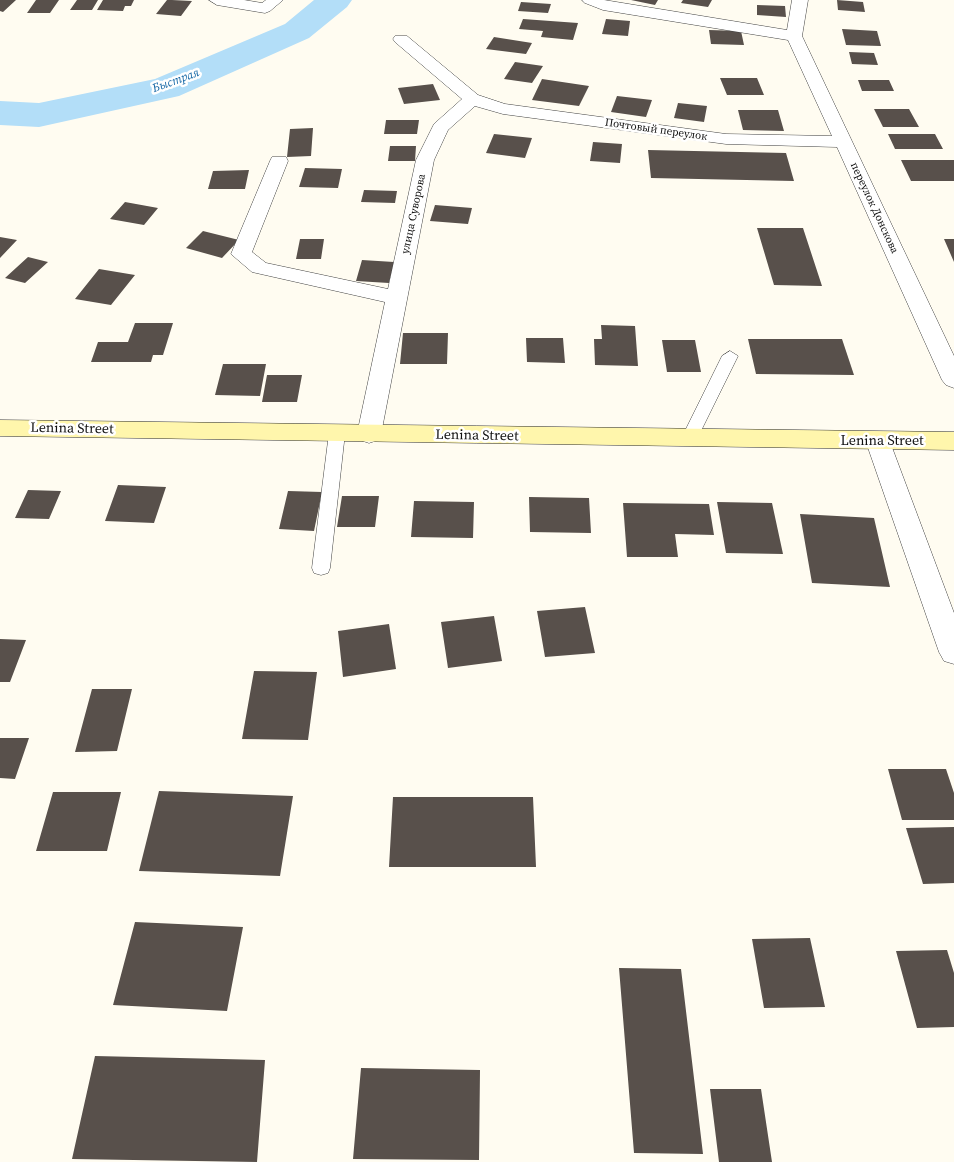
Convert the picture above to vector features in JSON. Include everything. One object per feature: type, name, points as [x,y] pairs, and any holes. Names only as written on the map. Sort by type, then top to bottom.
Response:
[{"type":"street","points":[[217,0],[270,4]]},
{"type":"street","points":[[590,0],[604,5],[794,36],[800,0]]},
{"type":"street","name":"переулок Донскова","points":[[794,36],[954,380]]},
{"type":"street","points":[[401,39],[472,99]]},
{"type":"street","name":"Почтовый переулок","points":[[472,99],[503,109],[726,139],[844,142]]},
{"type":"street","name":"улица Суворова","points":[[369,434],[425,160],[440,128],[472,99]]},
{"type":"street","points":[[279,161],[241,254],[258,268],[397,298]]},
{"type":"street","name":"Lenina Street","points":[[0,428],[878,442],[954,441]]},
{"type":"street","points":[[878,442],[954,652]]},
{"type":"lane","points":[[689,439],[730,356]]},
{"type":"lane","points":[[321,568],[337,433]]},
{"type":"building","points":[[0,0],[16,0],[3,12],[0,11]]},
{"type":"building","points":[[36,0],[59,0],[50,13],[27,13]]},
{"type":"building","points":[[77,0],[98,0],[92,10],[70,10]]},
{"type":"building","points":[[103,0],[134,0],[131,6],[125,6],[123,11],[97,10]]},
{"type":"building","points":[[167,0],[192,1],[181,16],[156,14]]},
{"type":"building","points":[[631,0],[658,0],[655,5]]},
{"type":"building","points":[[683,0],[712,0],[708,7],[681,3]]},
{"type":"building","points":[[837,0],[863,2],[865,12],[838,10]]},
{"type":"building","points":[[521,2],[551,4],[548,13],[518,11]]},
{"type":"building","points":[[757,5],[785,6],[786,17],[757,15]]},
{"type":"building","points":[[523,19],[578,23],[573,40],[541,37],[543,31],[519,29]]},
{"type":"building","points":[[606,19],[630,21],[628,36],[602,34]]},
{"type":"building","points":[[842,29],[877,31],[881,46],[846,45]]},
{"type":"building","points":[[709,30],[741,31],[744,45],[711,44]]},
{"type":"building","points":[[494,37],[532,43],[526,54],[486,49]]},
{"type":"building","points":[[849,52],[874,53],[878,65],[852,64]]},
{"type":"building","points":[[515,62],[543,66],[532,83],[504,79]]},
{"type":"building","points":[[720,78],[757,78],[764,95],[727,95]]},
{"type":"building","points":[[542,79],[589,86],[579,106],[532,100]]},
{"type":"building","points":[[858,80],[889,80],[894,91],[862,91]]},
{"type":"building","points":[[433,84],[440,100],[404,104],[398,88]]},
{"type":"building","points":[[617,96],[652,100],[646,117],[611,112]]},
{"type":"building","points":[[678,103],[707,106],[704,122],[674,118]]},
{"type":"building","points":[[874,109],[909,109],[919,127],[883,127]]},
{"type":"building","points":[[738,110],[778,110],[784,131],[743,130]]},
{"type":"building","points":[[386,120],[419,120],[417,134],[384,134]]},
{"type":"building","points":[[313,128],[311,156],[287,157],[290,129]]},
{"type":"building","points":[[494,134],[532,138],[525,158],[486,153]]},
{"type":"building","points":[[888,134],[935,134],[943,149],[895,149]]},
{"type":"building","points":[[593,142],[622,144],[620,163],[590,161]]},
{"type":"building","points":[[390,146],[416,146],[415,161],[388,161]]},
{"type":"building","points":[[648,150],[786,153],[794,181],[651,178]]},
{"type":"building","points":[[901,160],[954,160],[954,181],[911,181]]},
{"type":"building","points":[[305,168],[342,169],[338,188],[299,187]]},
{"type":"building","points":[[249,170],[245,189],[208,189],[213,171]]},
{"type":"building","points":[[364,190],[397,191],[395,203],[361,202]]},
{"type":"building","points":[[125,202],[158,208],[144,225],[110,219]]},
{"type":"building","points":[[435,205],[472,208],[468,224],[430,221]]},
{"type":"building","points":[[757,228],[803,228],[822,286],[774,285]]},
{"type":"building","points":[[203,231],[239,240],[222,258],[186,248]]},
{"type":"building","points":[[0,237],[17,240],[0,258]]},
{"type":"building","points":[[300,239],[324,239],[321,259],[296,259]]},
{"type":"building","points":[[944,239],[954,239],[954,262]]},
{"type":"building","points":[[28,257],[48,262],[25,283],[5,278]]},
{"type":"building","points":[[362,260],[394,262],[389,283],[356,281]]},
{"type":"building","points":[[99,269],[135,275],[111,305],[75,299]]},
{"type":"building","points":[[135,323],[173,323],[163,355],[153,355],[151,362],[91,362],[98,342],[128,342]]},
{"type":"building","points":[[601,325],[635,326],[638,366],[595,365],[594,339],[602,339]]},
{"type":"building","points":[[403,333],[448,333],[447,364],[400,364]]},
{"type":"building","points":[[526,338],[563,338],[565,363],[527,362]]},
{"type":"building","points":[[748,339],[842,339],[854,375],[756,374]]},
{"type":"building","points":[[662,340],[695,340],[701,372],[667,372]]},
{"type":"building","points":[[223,364],[266,364],[260,396],[215,395]]},
{"type":"building","points":[[267,375],[302,375],[297,402],[262,402]]},
{"type":"building","points":[[118,485],[166,487],[154,523],[105,521]]},
{"type":"building","points":[[28,490],[61,491],[49,519],[15,518]]},
{"type":"building","points":[[288,491],[322,492],[314,531],[279,529]]},
{"type":"building","points":[[342,496],[379,496],[375,527],[337,527]]},
{"type":"building","points":[[529,497],[589,498],[591,533],[530,532]]},
{"type":"building","points":[[414,501],[474,502],[473,538],[411,537]]},
{"type":"building","points":[[717,502],[772,503],[783,554],[726,553]]},
{"type":"building","points":[[623,503],[709,504],[714,535],[675,534],[678,557],[627,557]]},
{"type":"building","points":[[800,514],[874,518],[890,587],[812,583]]},
{"type":"building","points":[[585,607],[595,653],[545,657],[537,611]]},
{"type":"building","points":[[494,616],[502,661],[448,668],[441,622]]},
{"type":"building","points":[[389,624],[396,669],[343,677],[338,631]]},
{"type":"building","points":[[0,639],[26,640],[10,682],[0,682]]},
{"type":"building","points":[[254,671],[317,672],[308,740],[242,739]]},
{"type":"building","points":[[92,689],[132,689],[117,751],[75,752]]},
{"type":"building","points":[[0,738],[29,738],[15,779],[0,778]]},
{"type":"building","points":[[888,769],[946,769],[954,793],[954,820],[902,820]]},
{"type":"building","points":[[159,791],[293,796],[280,876],[139,871]]},
{"type":"building","points":[[53,792],[121,792],[107,851],[36,851]]},
{"type":"building","points":[[393,797],[533,797],[536,867],[389,867]]},
{"type":"building","points":[[954,827],[954,883],[923,884],[906,828]]},
{"type":"building","points":[[135,922],[243,927],[227,1011],[113,1005]]},
{"type":"building","points":[[810,938],[825,1007],[764,1008],[752,939]]},
{"type":"building","points":[[947,950],[954,973],[954,1027],[917,1028],[896,951]]},
{"type":"building","points":[[619,968],[681,969],[703,1154],[634,1153]]},
{"type":"building","points":[[95,1056],[265,1060],[257,1162],[72,1159]]},
{"type":"building","points":[[361,1068],[480,1070],[479,1160],[353,1159]]},
{"type":"building","points":[[710,1089],[761,1089],[772,1162],[719,1162]]},
{"type":"waterway","name":"Быстрая","points":[[0,113],[39,115],[166,88],[297,31],[335,0]]}]
